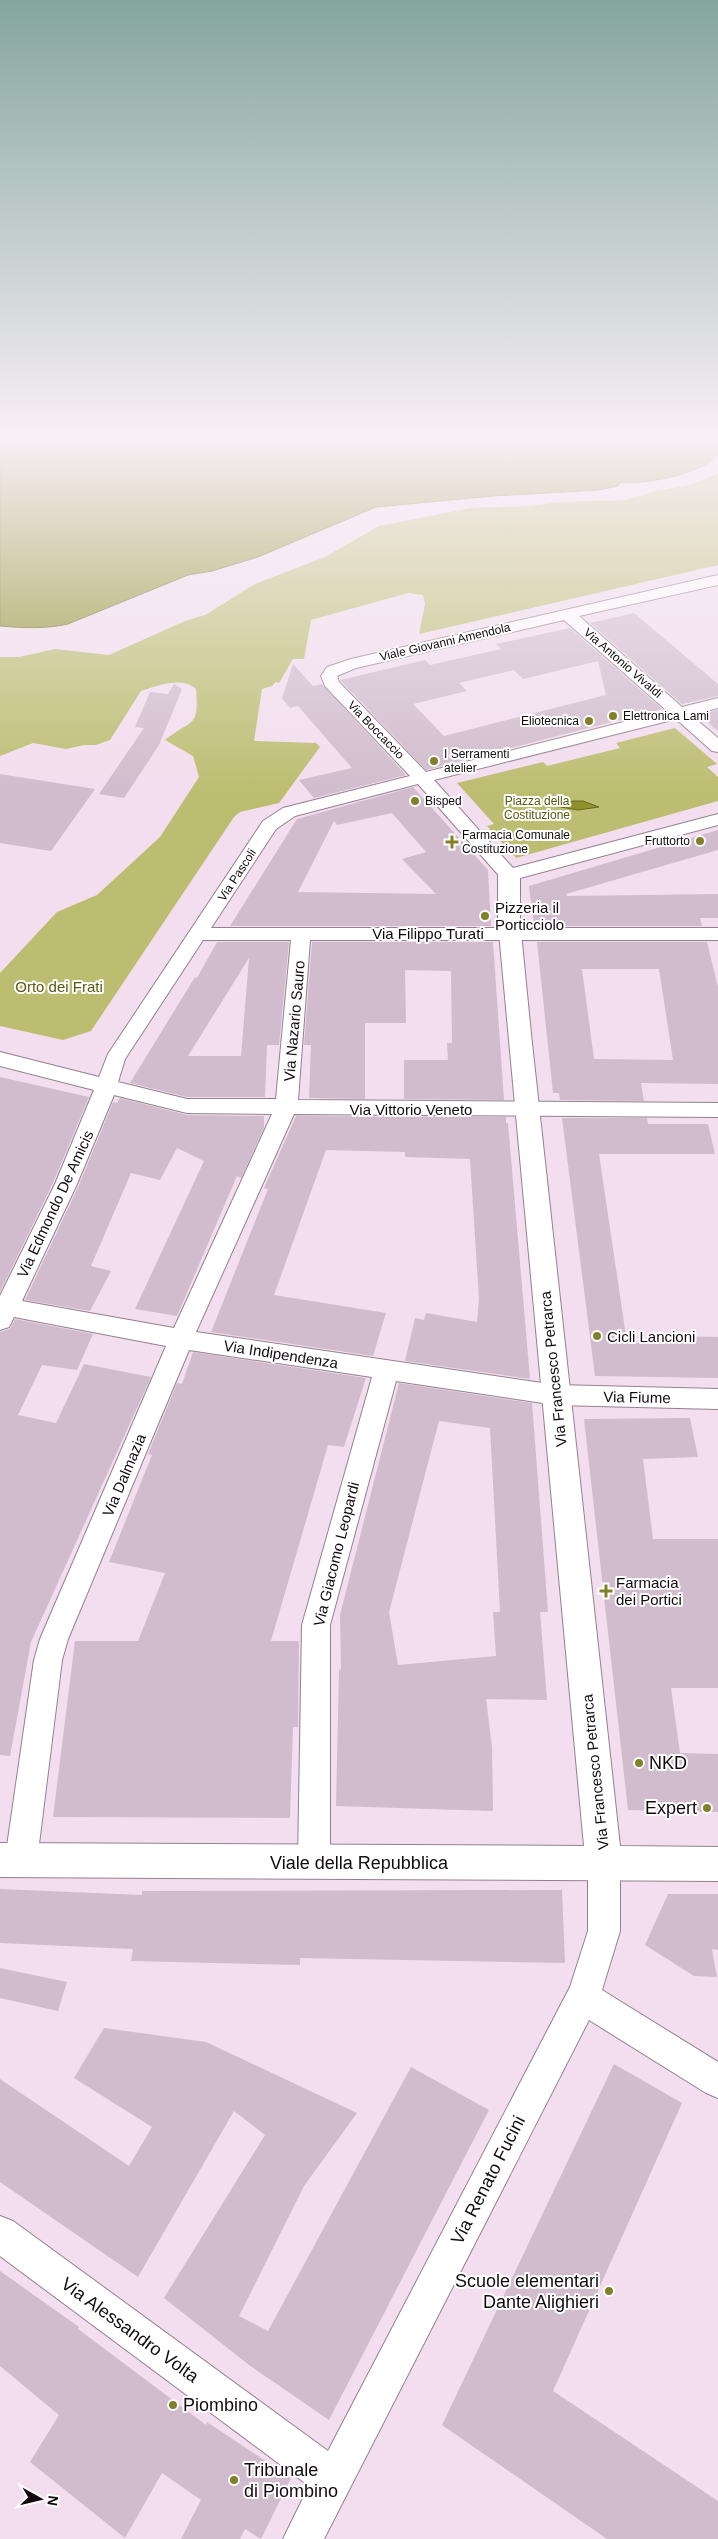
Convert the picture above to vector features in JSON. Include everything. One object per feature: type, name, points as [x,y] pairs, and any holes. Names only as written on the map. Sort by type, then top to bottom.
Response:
[{"type":"street","name":"Viale Giovanni Amendola","points":[[331,683],[329,676],[339,667],[718,580]]},
{"type":"street","name":"Via Antonio Vivaldi","points":[[567,614],[680,712]]},
{"type":"street","name":"Via Boccaccio","points":[[331,683],[422,778]]},
{"type":"street","points":[[718,703],[422,778],[509,875],[718,819]]},
{"type":"street","points":[[680,712],[718,747]]},
{"type":"street","name":"Via Pascoli","points":[[106,1086],[115,1059],[269,825],[289,812],[422,778]]},
{"type":"street","name":"Via Francesco Petrarca","points":[[509,875],[510,933],[604,1863]]},
{"type":"street","name":"Via Filippo Turati","points":[[199,934],[718,934]]},
{"type":"street","name":"Via Nazario Sauro","points":[[286,1108],[301,934]]},
{"type":"street","points":[[73,1078],[115,1059]]},
{"type":"street","name":"Via Vittorio Veneto","points":[[1,1061],[187,1106],[718,1110]]},
{"type":"street","name":"Via Edmondo De Amicis","points":[[3,1314],[66,1184],[106,1086]]},
{"type":"street","name":"Via Dalmazia","points":[[11,1860],[48,1660],[54,1639],[182,1339],[286,1108]]},
{"type":"street","name":"Via Indipendenza","points":[[3,1314],[556,1395]]},
{"type":"street","name":"Via Giacomo Leopardi","points":[[314,1863],[316,1625],[386,1370]]},
{"type":"street","name":"Via Fiume","points":[[556,1395],[718,1399]]},
{"type":"street","name":"Viale della Repubblica","points":[[11,1860],[718,1864]]},
{"type":"street","name":"Via Renato Fucini","points":[[303,2539],[583,1997],[595,1966],[604,1931],[604,1863]]},
{"type":"street","points":[[583,1997],[718,2080]]},
{"type":"street","name":"Via Alessandro Volta","points":[[0,2234],[333,2479]]},
{"type":"green space","name":"Orto dei Frati","points":[[324,557],[718,557],[718,565],[419,634],[425,604],[423,595],[408,593],[311,620],[304,659],[293,659],[279,683],[276,682],[272,686],[262,689],[254,741],[316,743],[320,747],[279,803],[240,812],[234,817],[91,1031],[63,1040],[0,1026],[0,973],[57,912],[97,895],[160,837],[199,777],[193,756],[165,740],[188,725],[195,717],[196,689],[184,683],[169,683],[141,691],[110,740],[96,745],[84,745],[66,749],[33,743],[0,756],[0,657],[19,657],[55,649],[109,655],[185,621],[205,615],[255,584]]},
{"type":"green space","name":"Piazza della Costituzione","points":[[675,728],[717,764],[707,767],[718,777],[718,801],[516,858],[487,826],[494,824],[457,783],[543,762],[547,766],[620,748],[616,743]]},
{"type":"shaded area","points":[[0,557],[256,557],[212,571],[188,575],[68,624],[34,628],[0,626]]},
{"type":"shaded area","points":[[573,801],[583,801],[599,807],[578,810],[555,806]]},
{"type":"building","points":[[634,613],[718,684],[718,696],[682,704],[590,623]]},
{"type":"building","points":[[570,628],[662,709],[426,770],[340,680],[425,660],[430,665],[501,649],[496,644]],"holes":[[[598,661],[606,695],[444,736],[413,704],[467,691],[459,683],[514,670],[523,679]]]},
{"type":"building","points":[[293,664],[313,686],[322,684],[406,775],[314,798],[299,780],[352,768],[298,706],[290,708],[282,698]]},
{"type":"building","points":[[174,684],[182,689],[159,745],[124,798],[99,794],[144,728],[135,727],[150,692],[168,694]]},
{"type":"building","points":[[718,710],[718,731],[699,715]]},
{"type":"building","points":[[0,774],[95,789],[51,851],[0,843]]},
{"type":"building","points":[[413,787],[488,870],[491,926],[230,926],[297,819]],"holes":[[[392,813],[426,852],[402,859],[436,894],[298,892],[334,821],[337,825]]]},
{"type":"building","points":[[718,830],[718,850],[566,894],[567,896],[718,894],[718,918],[700,918],[702,926],[534,926],[529,886]]},
{"type":"building","points":[[217,942],[289,942],[279,1045],[267,1045],[265,1097],[187,1097],[130,1083],[195,977],[197,978]],"holes":[[[249,958],[241,1056],[188,1056]]]},
{"type":"building","points":[[312,942],[493,942],[504,1100],[404,1099],[404,1060],[448,1060],[447,1043],[452,1043],[451,971],[405,970],[406,1023],[365,1023],[365,1099],[309,1098],[311,1045],[304,1045]]},
{"type":"building","points":[[537,942],[707,942],[718,987],[718,1084],[641,1083],[644,1101],[560,1100],[559,1093],[553,1093]],"holes":[[[582,969],[659,969],[673,1060],[594,1059]]]},
{"type":"building","points":[[0,1077],[89,1097],[53,1183],[0,1292]]},
{"type":"building","points":[[120,1098],[187,1115],[264,1116],[264,1128],[241,1178],[237,1176],[177,1316],[135,1309],[204,1161],[177,1148],[160,1180],[131,1173],[91,1266],[111,1271],[90,1311],[25,1300],[79,1185],[113,1102],[117,1103]]},
{"type":"building","points":[[296,1116],[506,1117],[530,1379],[405,1361],[415,1318],[424,1320],[426,1313],[477,1322],[479,1299],[470,1159],[405,1157],[405,1152],[326,1150],[274,1295],[386,1313],[373,1356],[211,1332],[268,1189],[264,1188]]},
{"type":"building","points":[[562,1118],[647,1118],[648,1124],[708,1124],[715,1154],[599,1154],[627,1343],[667,1342],[666,1336],[718,1337],[718,1378],[595,1376]]},
{"type":"building","points":[[15,1319],[93,1334],[77,1370],[42,1365],[18,1415],[56,1423],[84,1364],[151,1377],[31,1642],[10,1756],[0,1755],[0,1332],[10,1329]]},
{"type":"building","points":[[193,1352],[366,1378],[344,1447],[328,1445],[271,1641],[299,1641],[298,1727],[293,1727],[290,1818],[53,1817],[75,1641],[138,1641],[165,1573],[109,1562],[152,1455],[148,1454],[177,1383],[182,1384]]},
{"type":"building","points":[[399,1383],[532,1403],[548,1612],[540,1612],[547,1700],[486,1699],[492,1747],[493,1811],[336,1806],[339,1670],[341,1669],[340,1615]],"holes":[[[439,1421],[490,1428],[500,1612],[493,1612],[496,1656],[398,1665],[389,1612]]]},
{"type":"building","points":[[690,1418],[698,1457],[643,1459],[653,1539],[718,1539],[718,1688],[671,1688],[680,1753],[718,1754],[718,1812],[628,1810],[584,1419]]},
{"type":"building","points":[[0,1889],[142,1895],[142,1891],[562,1890],[565,1963],[300,1958],[300,1965],[131,1961],[133,1949],[0,1943]]},
{"type":"building","points":[[668,1894],[718,1894],[718,1950],[712,1949],[717,1977],[694,1976],[645,1945]]},
{"type":"building","points":[[0,1968],[67,1982],[58,2011],[0,1998]]},
{"type":"building","points":[[104,2028],[206,2042],[357,2113],[304,2186],[239,2316],[268,2331],[411,2067],[489,2110],[329,2420],[249,2365],[164,2298],[265,2135],[234,2111],[138,2277],[0,2182],[0,2079],[129,2166],[152,2127],[74,2078]]},
{"type":"building","points":[[614,2064],[682,2103],[553,2391],[718,2501],[718,2539],[607,2539],[442,2425]]},
{"type":"building","points":[[0,2271],[79,2327],[78,2329],[206,2425],[207,2422],[291,2478],[261,2539],[245,2529],[240,2539],[181,2539],[201,2500],[162,2473],[125,2538],[30,2462],[59,2415],[0,2366]]},
{"type":"place","name":"Elettronica Lami","points":[[613,716]]},
{"type":"place","name":"Eliotecnica","points":[[589,721]]},
{"type":"place","name":"I Serramenti atelier","points":[[434,761]]},
{"type":"place","name":"Bisped","points":[[415,801]]},
{"type":"place","name":"Fruttorto","points":[[700,841]]},
{"type":"place","name":"Farmacia Comunale Costituzione","points":[[452,842]]},
{"type":"place","name":"Pizzeria il Porticciolo","points":[[485,916]]},
{"type":"place","name":"Cicli Lancioni","points":[[597,1336]]},
{"type":"place","name":"Farmacia dei Portici","points":[[606,1591]]},
{"type":"place","name":"NKD","points":[[639,1763]]},
{"type":"place","name":"Expert","points":[[707,1808]]},
{"type":"place","name":"Scuole elementari Dante Alighieri","points":[[609,2291]]},
{"type":"place","name":"Piombino","points":[[173,2405]]},
{"type":"place","name":"Tribunale di Piombino","points":[[234,2480]]}]
